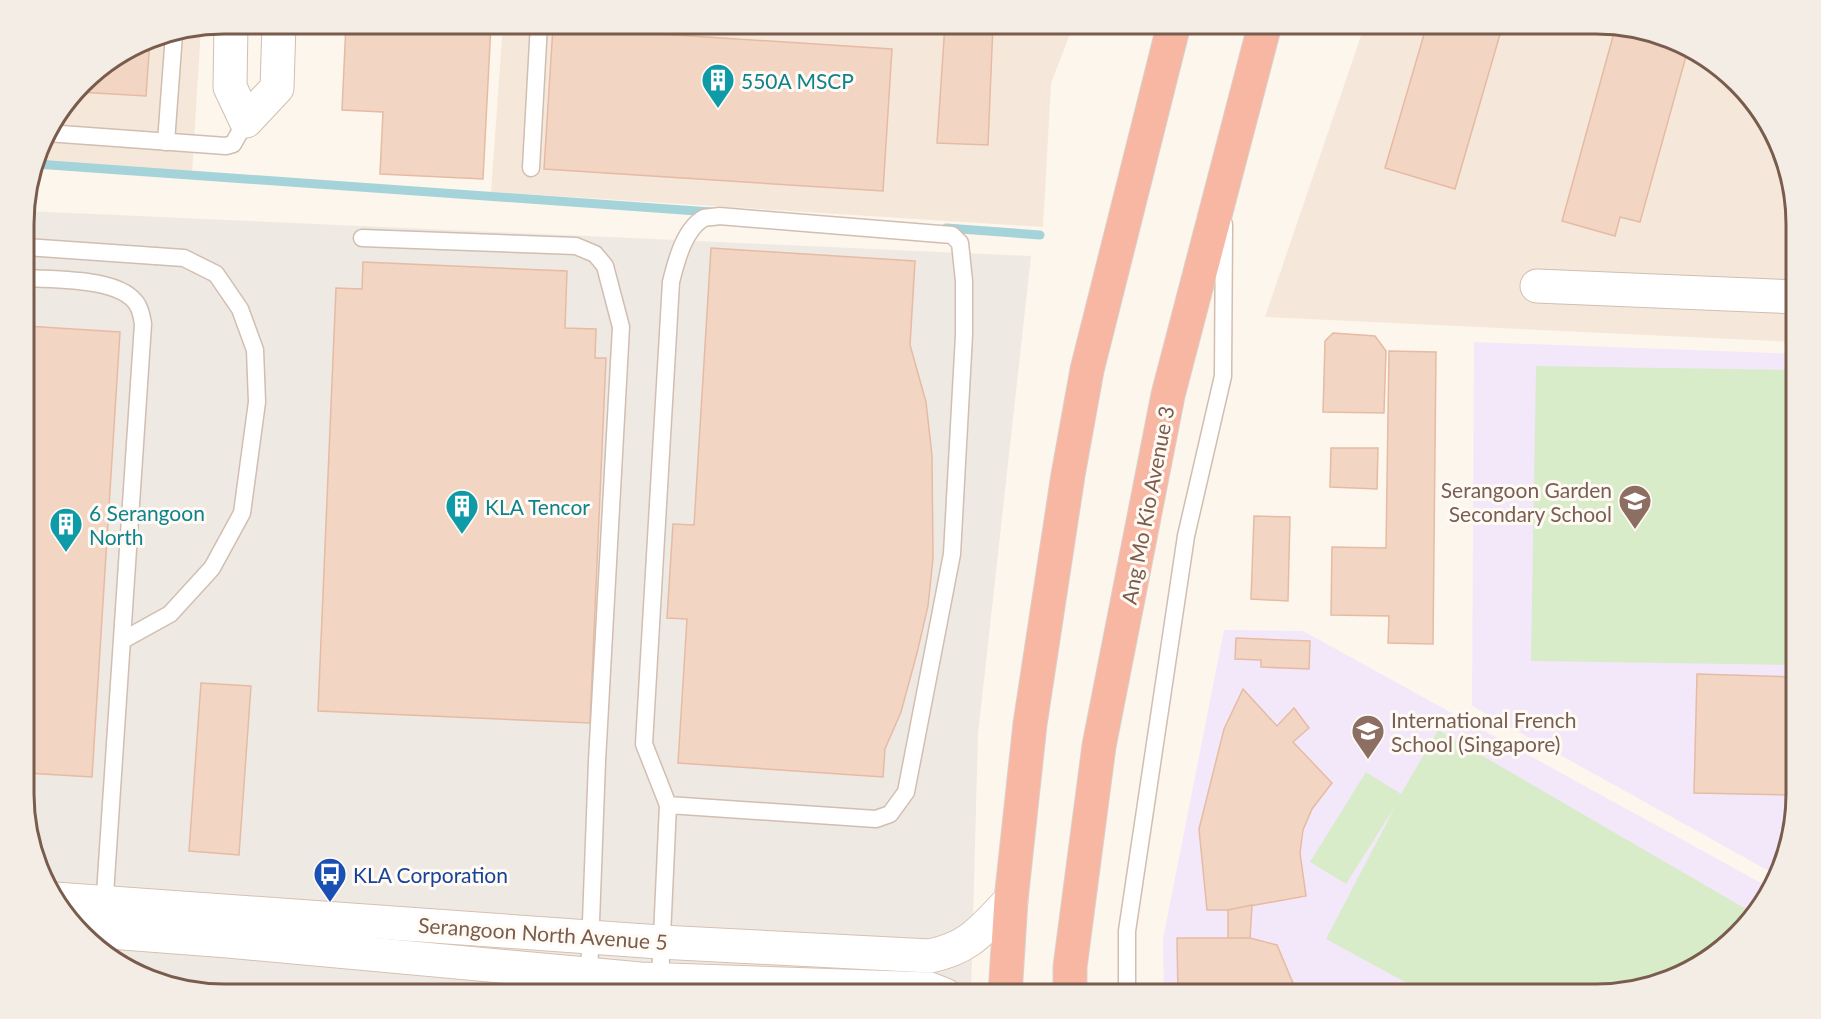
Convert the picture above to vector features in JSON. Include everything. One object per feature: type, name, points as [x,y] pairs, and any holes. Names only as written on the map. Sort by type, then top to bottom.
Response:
[{"type":"highway","points":[[1006,984],[1011,900],[1030,724],[1083,394],[1171,34]]},
{"type":"highway","name":"Ang Mo Kio Avenue 3","points":[[1070,984],[1070,967],[1099,746],[1168,395],[1262,34]]},
{"type":"street","points":[[231,35],[230,87],[246,121],[277,88],[279,35]]},
{"type":"street","points":[[1537,286],[1786,297]]},
{"type":"street","name":"Serangoon North Avenue 5","points":[[97,921],[592,936],[930,956],[955,951],[972,939],[1011,900]]},
{"type":"street","name":"Serangoon North Avenue 5","points":[[74,909],[97,921],[589,975],[653,985]]},
{"type":"lane","points":[[531,168],[538,35]]},
{"type":"lane","points":[[166,142],[173,42]]},
{"type":"lane","points":[[58,134],[230,146],[246,121]]},
{"type":"lane","points":[[1127,984],[1127,931],[1186,536],[1223,376],[1225,178]]},
{"type":"lane","points":[[662,985],[674,942],[668,805],[644,744],[671,282],[679,253],[692,230],[704,218],[719,216],[952,235],[960,243],[964,281],[964,335],[952,554],[906,792],[890,814],[876,819],[668,805]]},
{"type":"lane","points":[[362,238],[576,246],[595,254],[605,266],[621,327],[597,760],[589,975]]},
{"type":"lane","points":[[34,248],[184,258],[216,274],[240,309],[255,350],[257,402],[242,513],[212,568],[170,614],[123,640]]},
{"type":"lane","points":[[34,279],[105,284],[123,292],[138,304],[143,324],[123,640],[97,921]]},
{"type":"lane","points":[[662,985],[674,942]]},
{"type":"shaded area","points":[[1070,34],[1051,83],[1043,227],[491,192],[502,35]]},
{"type":"shaded area","points":[[1362,34],[1596,34],[1646,41],[1669,49],[1712,74],[1731,90],[1747,109],[1772,152],[1783,187],[1786,212],[1786,341],[1265,317]]},
{"type":"shaded area","points":[[201,36],[192,174],[45,165],[67,119],[99,82],[129,60],[152,49],[175,41]]},
{"type":"shaded area","points":[[35,211],[1031,256],[978,734],[971,984],[225,985],[175,978],[129,959],[99,937],[82,920],[60,890],[41,844],[36,819],[34,795]]},
{"type":"shaded area","name":"Serangoon Garden Secondary School","points":[[1474,342],[1786,354],[1786,807],[1783,832],[1770,872],[1472,706]]},
{"type":"shaded area","name":"International French School (Singapore)","points":[[1224,630],[1303,631],[1764,884],[1731,929],[1702,952],[1681,965],[1658,974],[1634,981],[1609,984],[1164,984],[1163,939]]},
{"type":"green space","points":[[1536,366],[1786,370],[1786,665],[1531,661]]},
{"type":"green space","points":[[1438,730],[1747,910],[1731,929],[1702,952],[1681,965],[1634,981],[1609,984],[1409,984],[1326,939],[1396,805],[1346,884],[1310,862],[1366,772],[1401,794]]},
{"type":"building","points":[[944,34],[993,34],[988,145],[937,143]]},
{"type":"building","points":[[1424,34],[1500,34],[1455,189],[1385,168]]},
{"type":"building","points":[[345,35],[490,35],[483,179],[380,174],[383,112],[342,110]]},
{"type":"building","name":"550A MSCP","points":[[553,35],[671,35],[892,49],[883,191],[544,169]]},
{"type":"building","points":[[1613,35],[1646,41],[1686,57],[1640,222],[1620,217],[1615,236],[1562,221]]},
{"type":"building","points":[[149,50],[146,96],[88,93],[129,60]]},
{"type":"building","points":[[711,248],[915,261],[910,345],[926,402],[932,456],[933,558],[928,606],[901,712],[885,749],[883,777],[678,763],[687,619],[667,618],[673,524],[694,525]]},
{"type":"building","name":"KLA Tencor","points":[[363,262],[567,271],[565,328],[596,329],[595,358],[606,358],[590,723],[318,711],[336,288],[362,289]]},
{"type":"building","name":"6 Serangoon North","points":[[34,327],[120,332],[92,777],[34,773]]},
{"type":"building","points":[[1333,333],[1375,336],[1386,351],[1384,413],[1323,412],[1325,341]]},
{"type":"building","points":[[1389,351],[1436,352],[1433,644],[1388,643],[1389,616],[1331,615],[1332,547],[1386,548]]},
{"type":"building","points":[[1331,448],[1378,448],[1377,489],[1330,487]]},
{"type":"building","points":[[1254,516],[1290,517],[1288,601],[1251,599]]},
{"type":"building","points":[[1236,638],[1310,641],[1309,669],[1261,667],[1261,660],[1235,659]]},
{"type":"building","points":[[1697,674],[1786,677],[1786,795],[1694,793]]},
{"type":"building","points":[[201,683],[251,686],[239,855],[189,851]]},
{"type":"building","points":[[1243,689],[1277,726],[1294,708],[1309,728],[1293,742],[1332,783],[1312,809],[1303,830],[1300,853],[1306,896],[1228,910],[1207,910],[1199,829],[1224,729]]},
{"type":"building","points":[[1252,905],[1250,938],[1228,939],[1228,910]]},
{"type":"building","points":[[1177,938],[1250,938],[1277,945],[1293,984],[1178,984]]},
{"type":"waterway","points":[[45,165],[711,212]]},
{"type":"waterway","points":[[946,228],[1040,235]]},
{"type":"place","name":"550A MSCP","points":[[718,109]]},
{"type":"place","name":"Serangoon Garden Secondary School","points":[[1635,530]]},
{"type":"place","name":"KLA Tencor","points":[[462,535]]},
{"type":"place","name":"6 Serangoon North","points":[[66,553]]},
{"type":"place","name":"International French School (Singapore)","points":[[1368,760]]},
{"type":"place","name":"KLA Corporation","points":[[330,903]]}]
